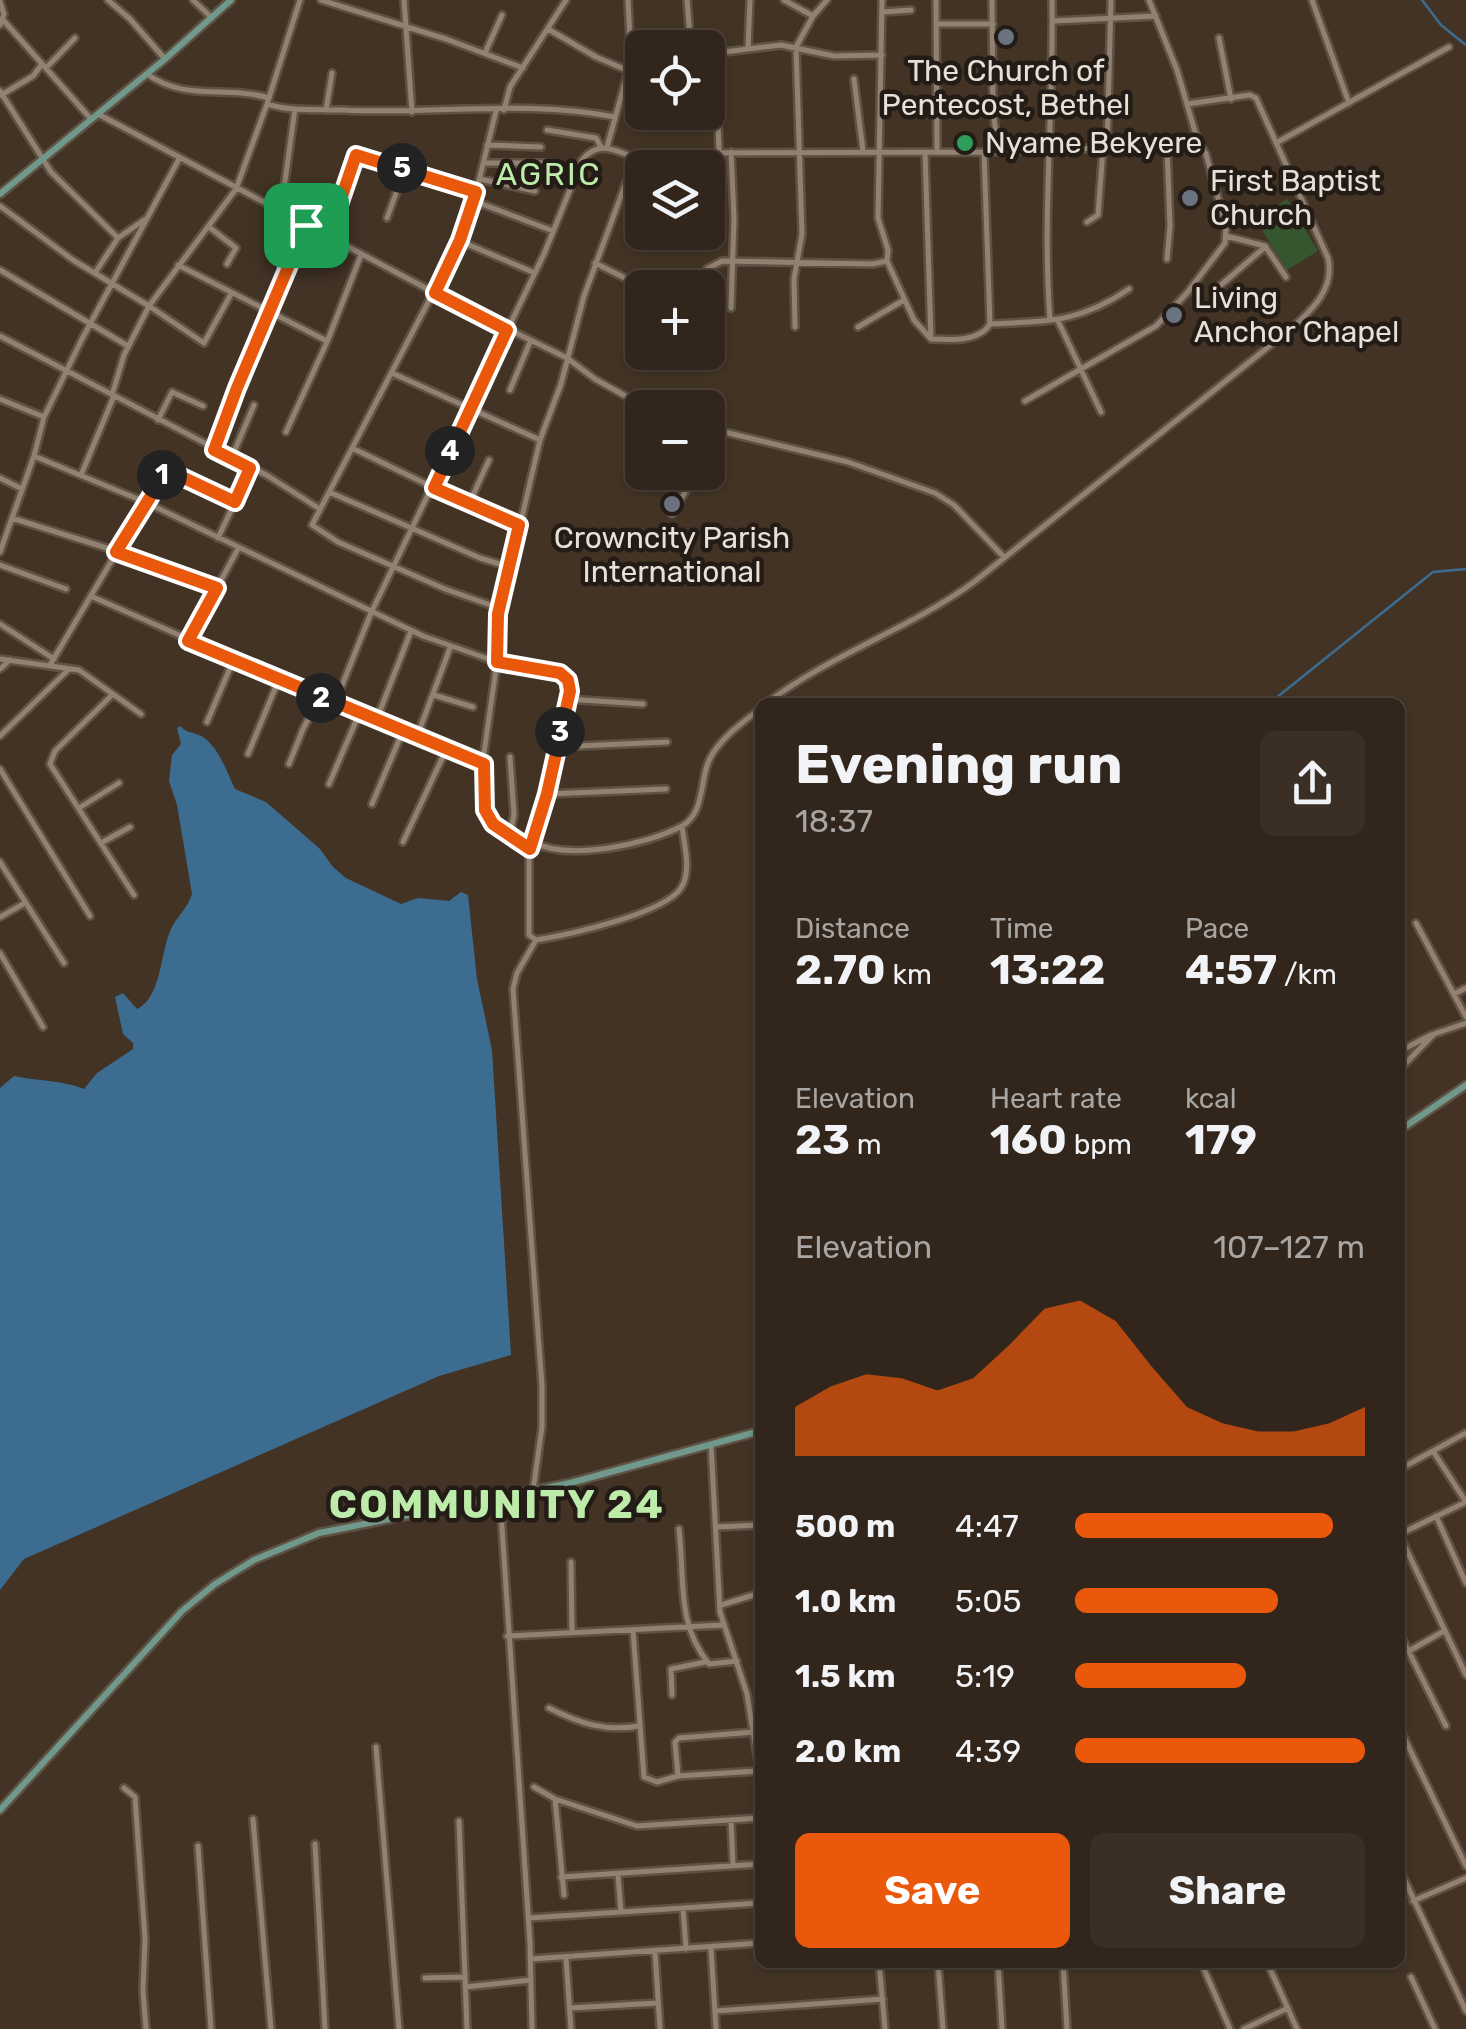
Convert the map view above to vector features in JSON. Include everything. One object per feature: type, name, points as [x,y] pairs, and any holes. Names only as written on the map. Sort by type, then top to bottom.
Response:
[{"type":"street","points":[[108,0],[165,59]]},
{"type":"street","points":[[193,0],[212,18]]},
{"type":"street","points":[[0,194],[231,0]]},
{"type":"street","points":[[81,476],[128,346],[149,306],[236,188],[300,0]]},
{"type":"street","points":[[321,0],[485,52],[523,68]]},
{"type":"street","points":[[404,0],[412,112]]},
{"type":"street","points":[[500,608],[444,589],[313,528],[460,240],[482,163],[510,87],[566,0]]},
{"type":"street","points":[[628,0],[629,30]]},
{"type":"street","points":[[687,0],[690,30]]},
{"type":"street","points":[[748,49],[750,0]]},
{"type":"street","points":[[784,0],[813,16]]},
{"type":"street","points":[[795,327],[794,279],[802,234],[796,47],[827,0]]},
{"type":"street","points":[[882,0],[878,218],[888,250],[887,261],[919,328],[931,338],[980,335],[990,324],[1054,320],[1089,313],[1129,289]]},
{"type":"street","points":[[936,0],[937,152]]},
{"type":"street","points":[[992,0],[993,109],[998,152]]},
{"type":"street","points":[[1052,0],[1046,199],[1054,320],[1102,412]]},
{"type":"street","points":[[1087,222],[1098,215],[1105,149],[1111,0]]},
{"type":"street","points":[[1025,401],[1156,326],[1221,252],[1226,236],[1206,154],[1198,142],[1150,3],[1158,0]]},
{"type":"street","points":[[1312,0],[1349,103]]},
{"type":"street","points":[[2,2],[2,23],[95,117],[567,358],[625,394]]},
{"type":"street","points":[[882,12],[911,10]]},
{"type":"street","points":[[485,52],[502,16]]},
{"type":"street","points":[[1052,20],[1156,16]]},
{"type":"street","points":[[936,24],[993,24]]},
{"type":"street","points":[[548,29],[625,70]]},
{"type":"street","points":[[75,38],[33,76],[1,94],[70,194],[118,238]]},
{"type":"street","points":[[1219,38],[1230,99]]},
{"type":"street","points":[[725,53],[781,45],[834,56],[882,55]]},
{"type":"street","points":[[1276,143],[1450,46]]},
{"type":"street","points":[[326,110],[332,72]]},
{"type":"street","points":[[147,74],[178,91],[222,90],[295,109],[565,109],[615,117]]},
{"type":"street","points":[[854,79],[864,151]]},
{"type":"street","points":[[604,147],[625,82]]},
{"type":"street","points":[[774,698],[823,666],[946,601],[1292,328],[1318,302],[1328,284],[1330,264],[1254,95],[1187,104]]},
{"type":"street","points":[[281,212],[295,109]]},
{"type":"street","points":[[547,130],[596,138],[604,147],[625,154]]},
{"type":"street","points":[[725,152],[1050,151],[1198,142]]},
{"type":"street","points":[[488,145],[540,147]]},
{"type":"street","points":[[1166,258],[1170,226],[1167,146]]},
{"type":"street","points":[[335,703],[371,613],[535,273],[582,160],[592,150],[604,147]]},
{"type":"street","points":[[731,152],[731,308]]},
{"type":"street","points":[[925,152],[931,338]]},
{"type":"street","points":[[984,152],[990,324]]},
{"type":"street","points":[[328,237],[353,156],[370,157],[476,192]]},
{"type":"street","points":[[0,552],[44,418],[180,159]]},
{"type":"street","points":[[482,163],[553,164]]},
{"type":"street","points":[[506,184],[508,163]]},
{"type":"street","points":[[387,218],[405,168]]},
{"type":"street","points":[[480,178],[534,190]]},
{"type":"street","points":[[625,184],[595,264],[540,440],[500,608],[484,764],[485,810],[493,824],[510,836],[531,846],[561,851],[599,850],[682,826],[696,813],[712,755],[755,713]]},
{"type":"street","points":[[474,201],[554,231]]},
{"type":"street","points":[[0,206],[95,273],[204,342],[232,294]]},
{"type":"street","points":[[95,273],[118,238],[145,220]]},
{"type":"street","points":[[214,450],[306,225]]},
{"type":"street","points":[[209,228],[236,248],[227,264]]},
{"type":"street","points":[[1226,236],[1265,246],[1286,277]]},
{"type":"street","points":[[460,240],[535,273]]},
{"type":"street","points":[[1214,291],[1265,246]]},
{"type":"street","points":[[286,432],[361,254]]},
{"type":"street","points":[[708,270],[714,264],[733,260],[873,264],[887,261]]},
{"type":"street","points":[[595,264],[625,278]]},
{"type":"street","points":[[178,265],[327,342]]},
{"type":"street","points":[[0,270],[128,346]]},
{"type":"street","points":[[858,327],[904,300]]},
{"type":"street","points":[[0,336],[68,369],[320,509]]},
{"type":"street","points":[[510,390],[530,342]]},
{"type":"street","points":[[392,373],[540,440]]},
{"type":"street","points":[[158,420],[172,392],[202,406]]},
{"type":"street","points":[[0,399],[44,418]]},
{"type":"street","points":[[231,458],[254,405]]},
{"type":"street","points":[[725,433],[848,462],[935,493],[954,504],[1004,558]]},
{"type":"street","points":[[352,448],[519,525]]},
{"type":"street","points":[[34,456],[145,502],[411,631],[497,662],[566,676],[570,684],[567,699],[547,794],[531,846],[528,929],[536,940]]},
{"type":"street","points":[[469,504],[489,460]]},
{"type":"street","points":[[218,538],[250,468]]},
{"type":"street","points":[[52,662],[164,472],[170,470],[235,502]]},
{"type":"street","points":[[0,478],[22,489]]},
{"type":"street","points":[[672,514],[686,490]]},
{"type":"street","points":[[329,492],[480,558],[510,567]]},
{"type":"street","points":[[0,519],[116,552],[217,588]]},
{"type":"street","points":[[188,641],[239,547]]},
{"type":"street","points":[[0,565],[66,589]]},
{"type":"street","points":[[93,597],[416,739],[484,764]]},
{"type":"street","points":[[0,624],[52,662]]},
{"type":"street","points":[[376,721],[411,631]]},
{"type":"street","points":[[416,739],[450,647]]},
{"type":"street","points":[[0,659],[52,662],[92,676],[112,696],[141,714]]},
{"type":"street","points":[[0,669],[10,660]]},
{"type":"street","points":[[207,722],[234,660]]},
{"type":"street","points":[[0,736],[70,668]]},
{"type":"street","points":[[248,754],[279,679]]},
{"type":"street","points":[[434,694],[473,707]]},
{"type":"street","points":[[112,696],[50,760],[134,895]]},
{"type":"street","points":[[289,764],[320,697]]},
{"type":"street","points":[[567,699],[643,704]]},
{"type":"street","points":[[330,784],[359,714]]},
{"type":"street","points":[[372,804],[402,733]]},
{"type":"street","points":[[556,747],[667,742]]},
{"type":"street","points":[[403,842],[446,750]]},
{"type":"street","points":[[510,757],[514,814],[510,836]]},
{"type":"street","points":[[0,768],[90,916]]},
{"type":"street","points":[[79,808],[119,783]]},
{"type":"street","points":[[547,794],[666,789]]},
{"type":"street","points":[[533,1491],[541,1438],[542,1386],[513,989],[536,940],[655,907],[673,896],[684,879],[682,826]]},
{"type":"street","points":[[101,843],[130,827]]},
{"type":"street","points":[[0,862],[64,963]]},
{"type":"street","points":[[0,917],[25,903]]},
{"type":"street","points":[[1405,1048],[1466,1020],[1416,922]]},
{"type":"street","points":[[0,953],[43,1027]]},
{"type":"street","points":[[1454,994],[1466,988]]},
{"type":"street","points":[[1405,1064],[1434,1034]]},
{"type":"street","points":[[1405,1127],[1466,1085]]},
{"type":"street","points":[[1458,1090],[1466,1100]]},
{"type":"street","points":[[0,1810],[158,1635],[215,1584],[284,1545],[319,1533],[533,1491],[755,1431]]},
{"type":"street","points":[[1405,1464],[1466,1432]]},
{"type":"street","points":[[711,1444],[723,1625],[737,1661],[755,1740]]},
{"type":"street","points":[[1405,1532],[1466,1502],[1433,1451]]},
{"type":"street","points":[[500,1495],[532,2029]]},
{"type":"street","points":[[1436,1516],[1466,1583]]},
{"type":"street","points":[[716,1527],[755,1525]]},
{"type":"street","points":[[678,1529],[687,1630],[709,1664]]},
{"type":"street","points":[[1405,1546],[1466,1675]]},
{"type":"street","points":[[571,1562],[572,1633]]},
{"type":"street","points":[[721,1605],[755,1594]]},
{"type":"street","points":[[507,1636],[687,1630],[723,1625]]},
{"type":"street","points":[[633,1630],[644,1777],[657,1782],[678,1776],[755,1772]]},
{"type":"street","points":[[1405,1654],[1444,1632]]},
{"type":"street","points":[[1405,1645],[1446,1726]]},
{"type":"street","points":[[672,1695],[671,1668],[701,1661],[737,1661]]},
{"type":"street","points":[[550,1708],[579,1723],[623,1729],[639,1726]]},
{"type":"street","points":[[678,1776],[674,1742],[679,1738],[754,1732]]},
{"type":"street","points":[[1405,1739],[1466,1866]]},
{"type":"street","points":[[376,1748],[399,2029]]},
{"type":"street","points":[[534,1787],[555,1799],[637,1826],[755,1818]]},
{"type":"street","points":[[124,1788],[135,1797],[145,1938],[146,2029]]},
{"type":"street","points":[[555,1799],[564,1895]]},
{"type":"street","points":[[253,1819],[270,2029]]},
{"type":"street","points":[[459,1820],[466,2029]]},
{"type":"street","points":[[731,1820],[733,1865]]},
{"type":"street","points":[[314,1844],[325,2029]]},
{"type":"street","points":[[198,1846],[211,2029]]},
{"type":"street","points":[[560,1877],[755,1864]]},
{"type":"street","points":[[618,1874],[621,1912]]},
{"type":"street","points":[[1413,1901],[1466,1878]]},
{"type":"street","points":[[1405,1881],[1466,2011]]},
{"type":"street","points":[[1405,1892],[1409,1890]]},
{"type":"street","points":[[528,1918],[755,1903]]},
{"type":"street","points":[[683,1908],[686,1949]]},
{"type":"street","points":[[530,1959],[755,1944]]},
{"type":"street","points":[[711,1948],[716,2029]]},
{"type":"street","points":[[655,1952],[660,2029]]},
{"type":"street","points":[[566,1958],[571,2029]]},
{"type":"street","points":[[880,1968],[885,2029]]},
{"type":"street","points":[[938,1968],[943,2029]]},
{"type":"street","points":[[998,1968],[1002,2029]]},
{"type":"street","points":[[1063,1968],[1067,2029]]},
{"type":"street","points":[[1204,1968],[1230,2029]]},
{"type":"street","points":[[1270,1968],[1297,2029]]},
{"type":"street","points":[[425,1978],[464,1977]]},
{"type":"street","points":[[1410,1977],[1435,2029]]},
{"type":"street","points":[[465,1987],[532,1980]]},
{"type":"street","points":[[1455,1990],[1466,1983]]},
{"type":"street","points":[[715,2011],[882,2000]]},
{"type":"street","points":[[570,2008],[658,2003]]},
{"type":"street","points":[[1244,2029],[1288,2008]]},
{"type":"green space","points":[[1287,199],[1318,251],[1287,270],[1255,219]]},
{"type":"water","points":[[180,726],[214,747],[235,789],[266,802],[320,849],[346,878],[401,904],[418,898],[449,901],[461,892],[468,895],[477,979],[492,1050],[511,1355],[439,1376],[24,1559],[0,1590],[0,1088],[14,1076],[84,1089],[97,1073],[133,1049],[133,1043],[123,1034],[115,997],[123,993],[137,1009],[151,995],[171,929],[192,894],[177,805],[169,781],[172,755],[181,744],[177,728]]},
{"type":"waterway","points":[[1422,0],[1441,25],[1466,45]]},
{"type":"waterway","points":[[1276,698],[1433,572],[1466,569]]},
{"type":"place","name":"The Church of Pentecost, Bethel","points":[[1006,37]]},
{"type":"place","name":"Nyame Bekyere","points":[[965,143]]},
{"type":"place","name":"First Baptist Church","points":[[1190,198]]},
{"type":"place","name":"Living Anchor Chapel","points":[[1174,315]]},
{"type":"place","name":"Crowncity Parish International","points":[[672,504]]},
{"type":"district","name":"AGRIC","points":[[549,174]]},
{"type":"district","name":"COMMUNITY 24","points":[[497,1504]]},
{"type":"route","points":[[356,155],[476,192],[460,240],[435,293],[507,330],[434,488],[519,525],[498,614],[497,662],[560,673],[568,680],[570,691],[547,794],[530,849],[493,824],[485,810],[484,764],[416,739],[188,641],[217,588],[116,552],[167,470],[235,502],[250,468],[214,450],[306,225],[328,237],[356,155]]}]
